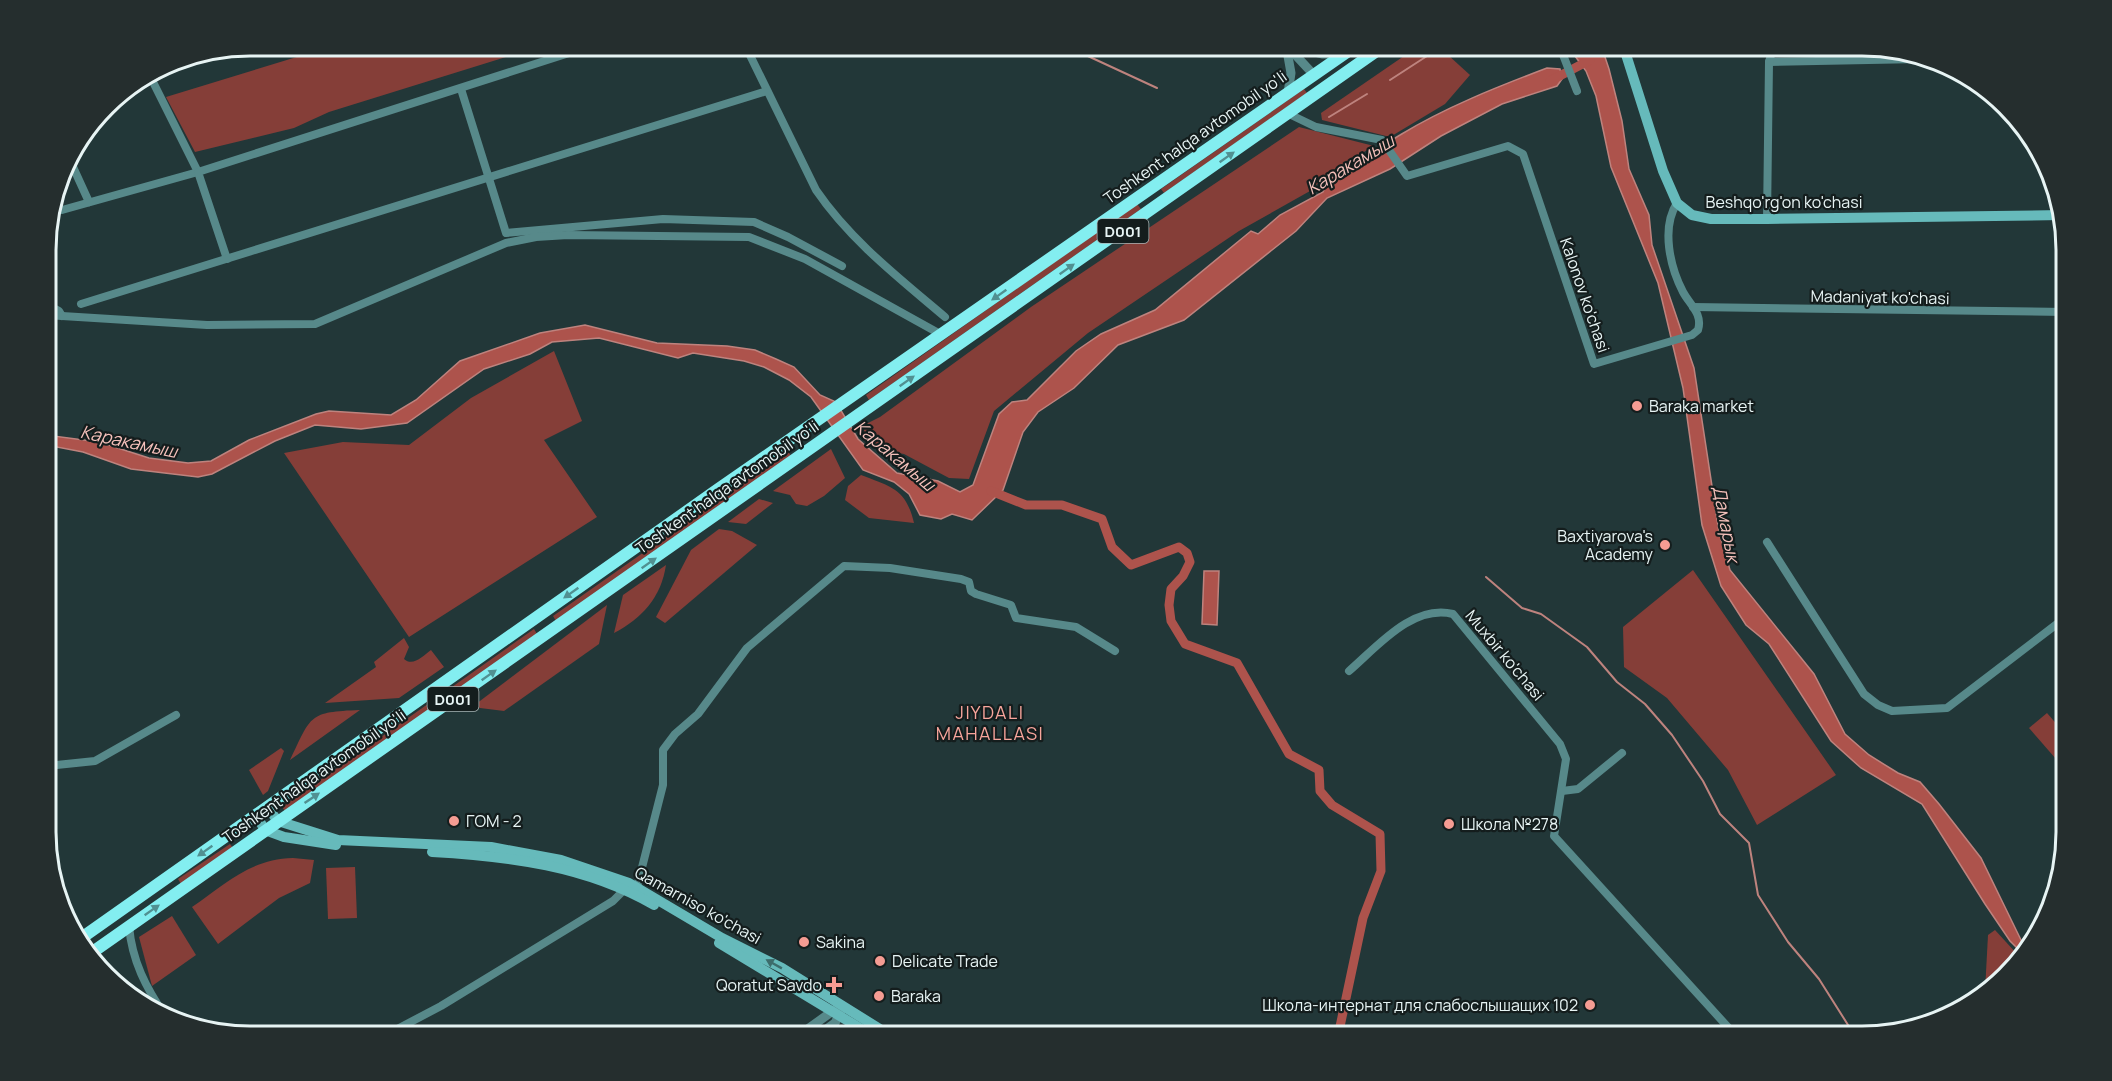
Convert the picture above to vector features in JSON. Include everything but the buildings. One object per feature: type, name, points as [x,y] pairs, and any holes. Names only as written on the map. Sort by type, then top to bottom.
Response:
[{"type":"highway","name":"Toshkent halqa avtomobil yo'li","points":[[85,934],[1340,56]]},
{"type":"highway","name":"Toshkent halqa avtomobil yo'li","points":[[96,949],[1159,206],[1369,56]]},
{"type":"highway","points":[[1314,75],[1324,88]]},
{"type":"highway","points":[[1148,190],[1159,206]]},
{"type":"highway","points":[[537,617],[549,633]]},
{"type":"highway","points":[[165,879],[176,894]]},
{"type":"highway","points":[[118,912],[129,926]]},
{"type":"main road","points":[[1626,56],[1663,171],[1677,203]]},
{"type":"main road","name":"Beshqo'rg'on ko'chasi","points":[[1677,203],[1687,213],[1701,218],[2053,215]]},
{"type":"main road","points":[[267,807],[278,821]]},
{"type":"main road","points":[[256,815],[265,830]]},
{"type":"main road","name":"Qamarniso ko'chasi","points":[[278,821],[345,842],[491,847],[560,864],[632,889],[776,965],[858,1026]]},
{"type":"main road","name":"Qamarniso ko'chasi","points":[[265,830],[284,837],[361,849],[489,855],[560,864]]},
{"type":"main road","name":"Qamarniso ko'chasi","points":[[838,1011],[869,1026]]},
{"type":"street","points":[[62,210],[198,171],[561,56]]},
{"type":"street","points":[[751,56],[816,190],[829,209],[877,259],[945,317]]},
{"type":"street","points":[[1288,56],[1291,73],[1288,93]]},
{"type":"street","points":[[1296,56],[1314,75]]},
{"type":"street","points":[[1563,56],[1577,91]]},
{"type":"street","points":[[1767,219],[1771,56]]},
{"type":"street","points":[[1769,62],[1900,59]]},
{"type":"street","points":[[152,81],[198,171],[227,259]]},
{"type":"street","points":[[461,89],[506,233],[663,219],[754,222],[842,266]]},
{"type":"street","points":[[81,304],[767,91]]},
{"type":"street","name":"Kalonov ko'chasi","points":[[1289,114],[1316,127],[1382,140],[1405,175],[1508,146],[1523,153],[1594,364],[1692,335],[1698,330],[1700,321],[1677,276],[1668,238],[1669,215],[1677,203]]},
{"type":"street","points":[[74,168],[90,202]]},
{"type":"street","points":[[56,316],[197,325],[315,324],[506,243],[536,237],[749,237],[805,259],[942,335]]},
{"type":"street","name":"Madaniyat ko'chasi","points":[[1693,307],[2056,312]]},
{"type":"street","points":[[56,309],[62,316]]},
{"type":"street","points":[[1767,542],[1864,694],[1878,705],[1892,711],[1947,708],[2056,625]]},
{"type":"street","points":[[403,1026],[458,996],[632,889],[663,784],[663,750],[682,726],[698,714],[747,648],[844,566],[890,568],[962,579],[969,582],[971,591],[976,594],[1011,605],[1016,618],[1076,627],[1115,651]]},
{"type":"street","name":"Muxbir ko'chasi","points":[[1349,671],[1402,625],[1443,611],[1453,614],[1560,744],[1566,759],[1554,836],[1726,1025]]},
{"type":"street","points":[[56,765],[95,761],[177,715]]},
{"type":"street","points":[[1562,791],[1578,789],[1622,753]]},
{"type":"street","points":[[129,926],[138,970],[154,999]]},
{"type":"street","points":[[815,1026],[838,1011]]},
{"type":"street","points":[[826,1026],[838,1011]]},
{"type":"shaded area","points":[[300,56],[510,56],[329,112],[294,128],[195,152],[166,97]]},
{"type":"shaded area","points":[[1404,56],[1449,56],[1470,75],[1445,104],[1390,137],[1322,120],[1321,113]]},
{"type":"shaded area","points":[[1575,56],[1605,56],[1622,121],[1629,169],[1649,215],[1652,245],[1694,368],[1719,532],[1730,570],[1814,674],[1845,734],[1869,755],[1898,773],[1920,782],[1981,858],[2022,942],[2017,948],[1985,904],[1922,804],[1861,768],[1831,741],[1769,644],[1746,625],[1721,586],[1702,525],[1683,388],[1658,283],[1611,167],[1596,96],[1586,71]]},
{"type":"shaded area","points":[[1547,68],[1560,69],[1562,79],[1557,86],[1502,104],[1441,136],[1390,169],[1327,198],[1296,231],[1184,320],[1118,345],[1074,388],[1038,412],[1023,432],[1003,490],[972,520],[952,514],[941,519],[920,515],[909,494],[894,482],[863,470],[811,397],[789,380],[764,367],[744,361],[693,353],[678,358],[599,338],[552,342],[530,354],[484,369],[407,423],[361,429],[315,425],[275,441],[212,474],[198,477],[131,469],[83,452],[56,447],[56,436],[99,442],[149,458],[188,463],[211,461],[249,440],[316,414],[329,411],[391,415],[416,400],[460,361],[540,333],[585,325],[657,343],[727,346],[755,350],[794,367],[820,395],[836,402],[858,439],[897,473],[938,481],[960,492],[973,485],[999,414],[1012,402],[1027,400],[1076,351],[1101,334],[1155,310],[1251,231],[1258,234],[1280,215],[1323,192],[1330,178],[1356,167],[1392,140],[1417,125],[1491,90]]},
{"type":"shaded area","points":[[1304,89],[1307,93],[1164,193],[1161,189]]},
{"type":"shaded area","points":[[1299,127],[1374,146],[1330,172],[1310,191],[1239,231],[1088,333],[994,411],[969,479],[949,478],[904,454],[883,450],[869,442],[862,426],[880,417],[1031,307]]},
{"type":"shaded area","points":[[1137,204],[1141,209],[869,400],[866,395]]},
{"type":"shaded area","points":[[554,351],[582,421],[544,440],[597,517],[409,637],[284,453],[343,442],[409,445],[471,398]]},
{"type":"shaded area","points":[[831,449],[845,478],[824,496],[807,506],[796,504],[790,495],[773,491]]},
{"type":"shaded area","points":[[788,451],[791,456],[556,621],[553,616]]},
{"type":"shaded area","points":[[861,475],[889,486],[902,496],[914,523],[869,518],[845,500],[848,486]]},
{"type":"shaded area","points":[[759,499],[773,503],[746,524],[728,522]]},
{"type":"shaded area","points":[[719,529],[732,531],[757,545],[665,623],[656,617],[691,550]]},
{"type":"shaded area","points":[[666,565],[660,587],[649,606],[633,621],[614,633],[623,595]]},
{"type":"shaded area","points":[[1693,570],[1836,775],[1757,825],[1728,770],[1667,698],[1624,667],[1623,627]]},
{"type":"shaded area","points":[[1204,571],[1219,571],[1217,625],[1202,624]]},
{"type":"shaded area","points":[[607,605],[599,644],[504,711],[472,707]]},
{"type":"shaded area","points":[[534,629],[537,634],[285,811],[282,807]]},
{"type":"shaded area","points":[[404,638],[409,647],[404,659],[414,661],[431,650],[444,667],[399,698],[325,703],[376,667],[374,662]]},
{"type":"shaded area","points":[[360,710],[290,760],[303,733],[314,719],[330,712]]},
{"type":"shaded area","points":[[2047,713],[2056,723],[2056,759],[2029,728]]},
{"type":"shaded area","points":[[281,748],[284,751],[268,791],[263,795],[249,770]]},
{"type":"shaded area","points":[[230,844],[233,848],[181,884],[178,879]]},
{"type":"shaded area","points":[[278,859],[314,860],[310,883],[279,898],[218,944],[192,907],[251,868]]},
{"type":"shaded area","points":[[355,867],[357,918],[328,919],[326,868]]},
{"type":"shaded area","points":[[172,916],[196,955],[152,986],[139,937]]},
{"type":"shaded area","points":[[1995,930],[2014,951],[1986,981],[1988,935]]},
{"type":"waterway","points":[[1088,56],[1157,88]]},
{"type":"waterway","points":[[1390,80],[1427,56]]},
{"type":"waterway","name":"Каракамыш","points":[[1550,81],[1590,60]]},
{"type":"waterway","points":[[1329,117],[1367,94]]},
{"type":"waterway","points":[[991,491],[1026,505],[1062,505],[1102,519],[1112,547],[1131,565],[1179,547],[1187,553],[1190,562],[1183,576],[1171,589],[1169,605],[1171,621],[1185,644],[1237,663],[1289,754],[1319,770],[1320,791],[1332,805],[1380,834],[1381,871],[1363,918],[1340,1025]]},
{"type":"waterway","points":[[1486,577],[1522,608],[1541,614],[1587,647],[1617,682],[1645,704],[1672,735],[1703,781],[1720,814],[1749,843],[1758,895],[1788,942],[1819,979],[1848,1025]]},
{"type":"place","name":"Baraka market","points":[[1637,406]]},
{"type":"place","name":"Baxtiyarova's Academy","points":[[1665,545]]},
{"type":"place","name":"ГОМ - 2","points":[[454,821]]},
{"type":"place","name":"Школа №278","points":[[1449,824]]},
{"type":"place","name":"Sakina","points":[[804,942]]},
{"type":"place","name":"Delicate Trade","points":[[880,961]]},
{"type":"place","name":"Qoratut Savdo","points":[[834,985]]},
{"type":"place","name":"Baraka","points":[[879,996]]},
{"type":"place","name":"Школа-интернат для слабослышащих 102","points":[[1590,1005]]},
{"type":"district","name":"JIYDALI MAHALLASI","points":[[990,722]]},
{"type":"water label","name":"Дамарык","points":[[1727,524]]}]
